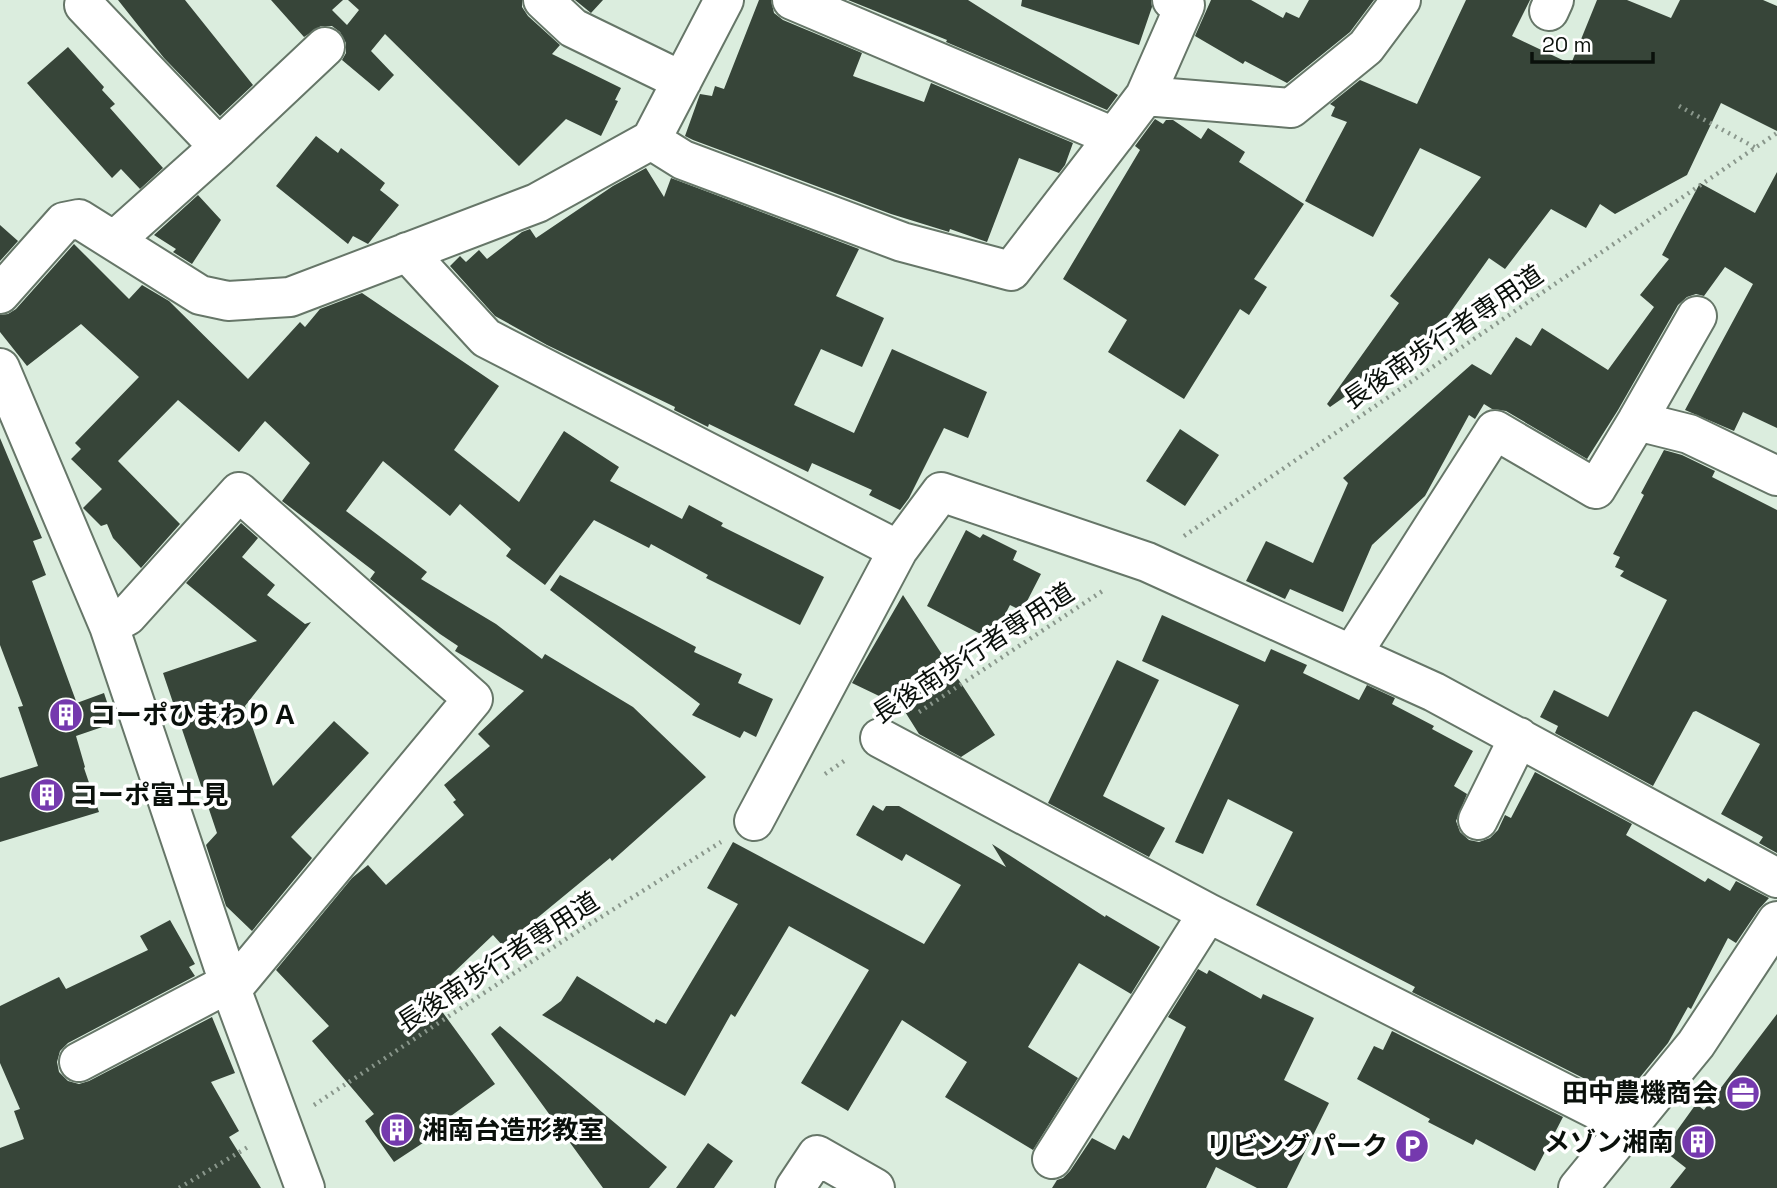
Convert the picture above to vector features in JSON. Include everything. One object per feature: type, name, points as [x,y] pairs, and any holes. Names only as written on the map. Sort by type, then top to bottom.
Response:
[{"type":"street","points":[[544,0],[573,28],[682,81]]},
{"type":"street","points":[[0,294],[64,222],[79,219],[200,295],[228,301],[290,297],[537,203],[651,140],[724,0]]},
{"type":"street","points":[[792,0],[1114,137]]},
{"type":"street","points":[[651,140],[684,160],[902,242],[1011,271],[1145,96],[1185,5],[1172,0]]},
{"type":"street","points":[[1145,96],[1291,107],[1366,47],[1401,0]]},
{"type":"street","points":[[84,5],[219,147]]},
{"type":"street","points":[[115,240],[325,47]]},
{"type":"street","points":[[407,252],[485,338],[898,550]]},
{"type":"street","points":[[1352,654],[1495,430],[1596,489],[1697,316]]},
{"type":"street","points":[[0,368],[109,626],[230,986],[305,1188]]},
{"type":"street","points":[[1637,421],[1689,434],[1777,476]]},
{"type":"street","points":[[79,1062],[230,986],[472,699],[239,492],[127,616],[109,626]]},
{"type":"street","points":[[754,821],[898,550],[941,492],[1147,562],[1352,654],[1434,692],[1777,878]]},
{"type":"street","points":[[1478,820],[1519,737]]},
{"type":"street","points":[[880,738],[1208,913],[1629,1126]]},
{"type":"street","points":[[1052,1159],[1208,913]]},
{"type":"street","points":[[1578,1188],[1696,1044],[1777,921]]},
{"type":"street","points":[[794,1188],[817,1155],[875,1188]]},
{"type":"path","points":[[1679,106],[1756,148]]},
{"type":"path","name":"長後南歩行者専用道","points":[[822,776],[1147,562],[1777,134]]},
{"type":"path","name":"長後南歩行者専用道","points":[[179,1188],[282,1126],[569,937],[754,821]]},
{"type":"building","points":[[118,0],[185,0],[253,85],[220,116],[164,58]]},
{"type":"building","points":[[271,0],[343,0],[332,10],[347,25],[359,10],[348,0],[522,0],[522,7],[528,16],[560,45],[552,54],[621,88],[615,100],[618,101],[601,136],[566,119],[519,166],[385,34],[371,51],[394,75],[379,91],[342,60],[346,53],[346,43],[340,32],[332,26],[321,26],[304,37]]},
{"type":"building","points":[[575,0],[603,0],[591,13]]},
{"type":"building","points":[[759,0],[771,0],[774,13],[783,20],[862,53],[853,76],[924,102],[931,83],[1073,143],[1065,165],[1059,173],[1019,158],[987,242],[950,229],[949,232],[891,214],[685,136],[700,94],[712,96],[715,86],[724,89]]},
{"type":"building","points":[[848,0],[968,0],[1118,95],[1107,110]]},
{"type":"building","points":[[1022,0],[1151,0],[1152,7],[1139,45],[1021,6]]},
{"type":"building","points":[[1211,0],[1251,0],[1283,18],[1286,12],[1299,18],[1309,0],[1374,0],[1350,32],[1287,83],[1245,61],[1243,64],[1195,36]]},
{"type":"building","points":[[1466,0],[1530,0],[1512,36],[1571,64],[1597,0],[1627,0],[1671,18],[1680,0],[1763,0],[1777,6],[1777,131],[1721,103],[1687,175],[1615,214],[1600,204],[1586,228],[1551,209],[1505,269],[1489,258],[1435,334],[1330,407],[1327,404],[1399,303],[1390,296],[1481,177],[1420,148],[1373,237],[1305,201],[1347,122],[1331,116],[1335,107],[1330,104],[1360,80],[1417,104]]},
{"type":"building","points":[[68,47],[104,87],[102,90],[115,104],[110,108],[163,168],[140,189],[121,169],[112,178],[27,83]]},
{"type":"building","points":[[1155,119],[1163,124],[1166,120],[1173,120],[1201,139],[1208,128],[1245,152],[1239,162],[1304,204],[1254,279],[1267,287],[1249,315],[1240,309],[1184,399],[1108,352],[1127,320],[1063,279],[1140,150],[1135,146]]},
{"type":"building","points":[[316,136],[338,153],[341,148],[385,183],[380,190],[399,205],[368,244],[353,236],[348,244],[276,186]]},
{"type":"building","points":[[646,168],[664,197],[671,178],[859,249],[836,296],[884,318],[862,367],[821,349],[794,405],[854,433],[892,349],[987,392],[968,438],[944,428],[909,498],[900,510],[869,495],[872,490],[812,463],[808,472],[709,424],[708,427],[674,410],[675,407],[547,345],[495,316],[450,266],[460,256],[466,262],[479,250],[487,259],[522,232],[530,229],[536,238],[613,186]]},
{"type":"building","points":[[1777,172],[1777,428],[1743,412],[1734,431],[1685,410],[1753,284],[1725,267],[1704,296],[1696,294],[1687,297],[1678,305],[1587,459],[1506,411],[1492,409],[1484,404],[1475,419],[1469,415],[1425,496],[1372,545],[1343,612],[1290,589],[1285,599],[1246,581],[1266,541],[1313,563],[1348,483],[1343,478],[1472,364],[1491,375],[1516,337],[1531,346],[1542,328],[1608,370],[1654,307],[1640,295],[1669,259],[1662,255],[1700,183],[1755,213]]},
{"type":"building","points":[[198,195],[221,220],[192,264],[173,252],[176,249],[154,235]]},
{"type":"building","points":[[0,225],[18,241],[0,261]]},
{"type":"building","points":[[74,244],[129,299],[142,285],[169,301],[248,379],[300,322],[305,327],[320,309],[362,293],[499,386],[454,450],[519,502],[564,431],[619,467],[610,481],[682,519],[689,505],[723,523],[721,526],[824,577],[800,625],[706,578],[708,575],[651,544],[649,548],[594,520],[545,585],[506,556],[511,549],[460,504],[450,516],[383,461],[346,511],[427,572],[421,579],[496,624],[542,659],[545,654],[633,707],[706,777],[612,861],[610,858],[503,946],[493,935],[430,995],[495,1084],[426,1134],[429,1139],[394,1162],[365,1121],[374,1114],[312,1041],[329,1026],[276,970],[352,878],[368,865],[386,885],[464,815],[444,785],[490,746],[478,734],[524,691],[455,651],[458,646],[370,579],[375,572],[282,501],[310,463],[265,421],[239,452],[178,400],[118,461],[180,524],[141,568],[113,538],[107,524],[101,526],[83,508],[102,489],[71,459],[81,449],[75,443],[139,377],[81,324],[27,366],[0,332],[0,315],[16,309]]},
{"type":"building","points":[[1180,429],[1219,455],[1185,506],[1146,481]]},
{"type":"building","points":[[0,438],[42,538],[33,541],[46,575],[32,581],[76,701],[74,704],[104,693],[114,723],[76,736],[99,812],[0,842],[0,778],[38,766],[18,707],[23,706],[0,645]]},
{"type":"building","points":[[1664,450],[1682,455],[1715,471],[1712,477],[1777,510],[1777,853],[1759,843],[1763,837],[1721,814],[1760,744],[1696,711],[1693,712],[1653,786],[1555,733],[1558,726],[1540,717],[1554,690],[1608,717],[1667,600],[1620,576],[1624,571],[1615,567],[1620,557],[1613,554]]},
{"type":"building","points":[[241,523],[258,538],[242,557],[275,585],[267,595],[305,624],[311,622],[245,706],[273,786],[334,721],[369,753],[291,837],[312,858],[252,931],[226,906],[206,845],[217,833],[163,673],[257,641],[186,583]]},
{"type":"building","points":[[966,530],[980,538],[983,534],[1017,551],[1013,560],[1041,574],[1022,611],[1010,605],[992,640],[927,606]]},
{"type":"building","points":[[560,575],[696,647],[694,652],[742,674],[738,683],[773,699],[756,737],[744,731],[740,738],[692,715],[700,704],[550,590]]},
{"type":"building","points":[[903,595],[995,735],[961,757],[919,734],[902,707],[852,683]]},
{"type":"building","points":[[1162,615],[1265,662],[1271,649],[1307,665],[1303,673],[1359,700],[1367,685],[1395,698],[1392,704],[1473,751],[1454,786],[1467,794],[1456,821],[1460,832],[1469,840],[1479,842],[1490,838],[1498,830],[1505,815],[1511,818],[1535,772],[1632,824],[1626,835],[1705,882],[1708,878],[1730,891],[1736,881],[1769,898],[1736,943],[1728,938],[1691,1009],[1688,1007],[1668,1043],[1623,1098],[1412,992],[1415,987],[1256,905],[1293,832],[1228,799],[1203,854],[1175,842],[1239,705],[1142,661]]},
{"type":"building","points":[[1117,660],[1159,680],[1103,796],[1165,828],[1149,857],[1048,803]]},
{"type":"building","points":[[873,805],[883,811],[886,806],[899,806],[1006,867],[992,844],[1105,917],[1106,915],[1160,947],[1131,994],[1079,963],[1028,1047],[1078,1078],[1033,1150],[945,1097],[967,1062],[902,1020],[848,1111],[801,1083],[869,970],[789,926],[735,1017],[731,1014],[685,1096],[542,1015],[561,1001],[577,976],[654,1023],[656,1019],[666,1024],[738,904],[707,888],[733,842],[924,944],[961,885],[906,854],[902,861],[856,835]]},
{"type":"building","points":[[170,920],[195,964],[189,967],[195,976],[68,1043],[60,1051],[57,1062],[59,1072],[68,1081],[79,1084],[89,1081],[212,1017],[235,1073],[211,1082],[239,1131],[229,1137],[261,1188],[0,1188],[0,1148],[24,1139],[14,1111],[20,1109],[0,1063],[0,1006],[59,977],[66,989],[148,950],[140,936]]},
{"type":"building","points":[[1198,969],[1207,974],[1209,970],[1261,999],[1263,994],[1314,1018],[1284,1080],[1329,1103],[1287,1188],[1257,1188],[1216,1167],[1206,1188],[1052,1188],[1057,1180],[1070,1171],[1092,1138],[1115,1150],[1123,1135],[1129,1139],[1186,1027],[1168,1017]]},
{"type":"building","points":[[1777,1014],[1777,1188],[1670,1188],[1686,1168],[1663,1150],[1696,1104],[1704,1110]]},
{"type":"building","points":[[500,1026],[667,1167],[649,1188],[603,1188],[491,1034]]},
{"type":"building","points":[[1392,1031],[1563,1117],[1535,1171],[1476,1139],[1473,1145],[1428,1122],[1430,1119],[1357,1079],[1374,1046],[1383,1050]]},
{"type":"building","points":[[708,1143],[733,1161],[714,1188],[676,1188]]},
{"type":"place","name":"コーポひまわりＡ","points":[[66,715]]},
{"type":"place","name":"コーポ富士見","points":[[47,795]]},
{"type":"place","name":"田中農機商会","points":[[1743,1093]]},
{"type":"place","name":"湘南台造形教室","points":[[397,1130]]},
{"type":"place","name":"メゾン湘南","points":[[1698,1142]]},
{"type":"place","name":"リビングパーク","points":[[1412,1146]]}]
